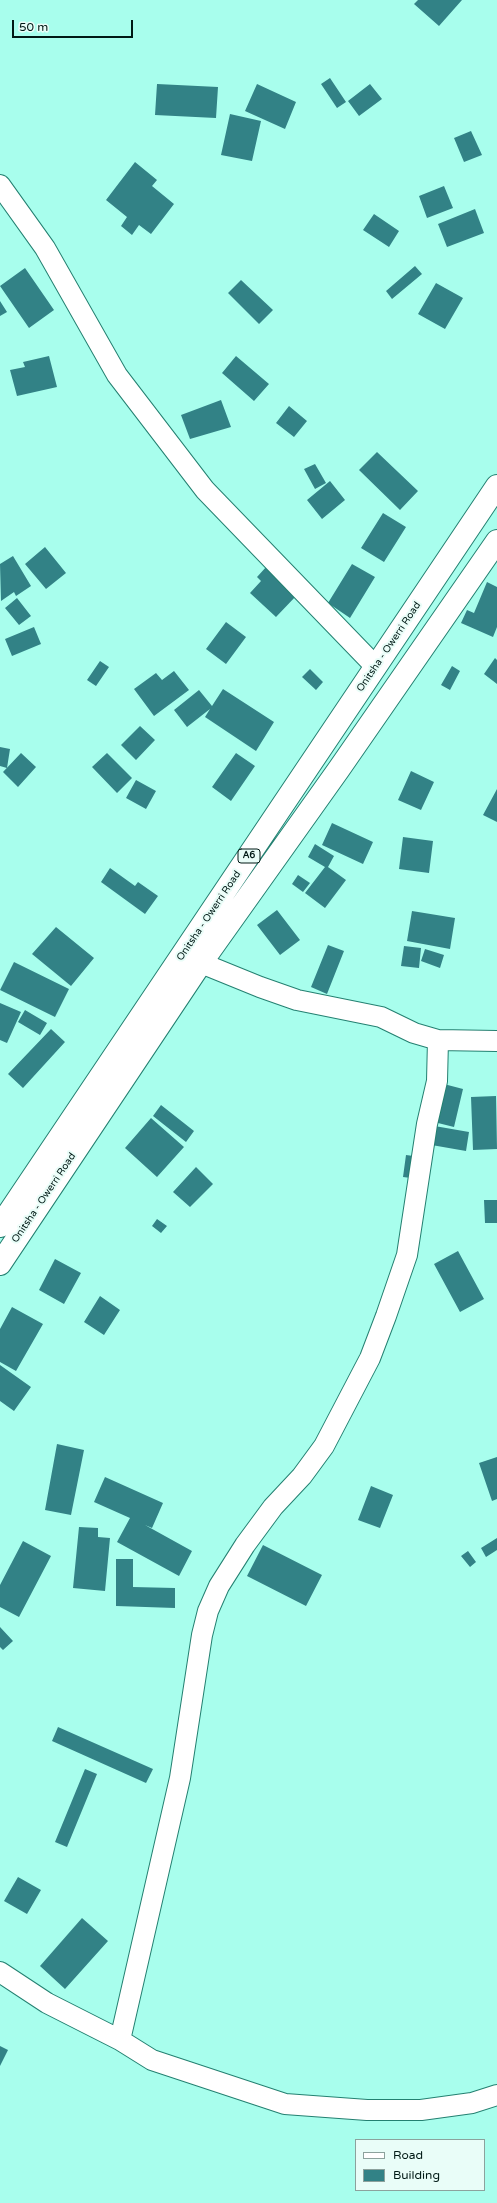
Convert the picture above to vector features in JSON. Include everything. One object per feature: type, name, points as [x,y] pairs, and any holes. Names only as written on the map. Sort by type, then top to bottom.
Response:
[{"type":"highway","name":"Onitsha - Owerri Road","points":[[0,1226],[497,486]]},
{"type":"highway","name":"Onitsha - Owerri Road","points":[[0,1264],[201,963],[339,770],[497,541]]},
{"type":"street","points":[[0,185],[45,248],[117,375],[205,490],[376,667]]},
{"type":"street","points":[[201,963],[260,987],[298,1000],[381,1017],[414,1033],[438,1040],[497,1041]]},
{"type":"street","points":[[120,2040],[180,1778],[202,1635],[208,1611],[219,1586],[245,1545],[273,1507],[302,1476],[324,1446],[370,1358],[384,1323],[407,1255],[421,1163],[437,1081],[438,1040]]},
{"type":"street","points":[[0,1972],[46,2003],[120,2040],[152,2060],[285,2104],[367,2110],[421,2110],[472,2103],[497,2095]]},
{"type":"building","points":[[418,0],[462,0],[439,26],[414,4]]},
{"type":"building","points":[[330,78],[346,102],[337,108],[321,84]]},
{"type":"building","points":[[157,84],[218,87],[216,118],[155,115]]},
{"type":"building","points":[[257,84],[296,102],[285,129],[245,111]]},
{"type":"building","points":[[370,84],[382,99],[359,116],[348,101]]},
{"type":"building","points":[[230,114],[261,121],[252,161],[221,155]]},
{"type":"building","points":[[471,131],[482,155],[464,162],[454,138]]},
{"type":"building","points":[[135,162],[157,180],[152,186],[174,204],[151,234],[139,225],[132,235],[121,226],[127,217],[106,200]]},
{"type":"building","points":[[444,186],[453,208],[427,218],[419,196]]},
{"type":"building","points":[[475,209],[484,233],[447,247],[438,224]]},
{"type":"building","points":[[374,214],[399,231],[389,247],[363,230]]},
{"type":"building","points":[[415,266],[422,274],[392,299],[386,291]]},
{"type":"building","points":[[25,268],[54,310],[29,328],[0,286]]},
{"type":"building","points":[[241,280],[273,310],[259,324],[228,293]]},
{"type":"building","points":[[436,283],[463,298],[445,329],[418,314]]},
{"type":"building","points":[[0,301],[7,312],[0,316]]},
{"type":"building","points":[[49,356],[57,387],[17,396],[10,370],[25,367],[23,362]]},
{"type":"building","points":[[236,356],[269,384],[254,401],[222,373]]},
{"type":"building","points":[[221,400],[231,427],[190,439],[181,415]]},
{"type":"building","points":[[289,406],[307,421],[294,437],[276,423]]},
{"type":"building","points":[[377,452],[418,491],[400,510],[359,470]]},
{"type":"building","points":[[315,464],[326,483],[315,489],[304,469]]},
{"type":"building","points":[[330,481],[345,500],[322,519],[307,500]]},
{"type":"building","points":[[383,513],[406,527],[384,562],[361,548]]},
{"type":"building","points":[[45,547],[66,573],[46,589],[25,564]]},
{"type":"building","points":[[13,556],[31,586],[16,596],[14,592],[1,601],[0,564]]},
{"type":"building","points":[[352,564],[375,577],[350,618],[328,603]]},
{"type":"building","points":[[267,566],[297,595],[276,617],[250,593],[261,581],[257,577]]},
{"type":"building","points":[[487,582],[497,587],[497,627],[493,637],[461,623],[467,610],[474,613]]},
{"type":"building","points":[[17,598],[31,616],[19,625],[5,608]]},
{"type":"building","points":[[226,622],[246,637],[226,664],[206,649]]},
{"type":"building","points":[[34,627],[41,644],[12,656],[5,639]]},
{"type":"building","points":[[495,658],[497,660],[497,684],[484,674]]},
{"type":"building","points":[[100,661],[109,667],[96,686],[87,680]]},
{"type":"building","points":[[452,666],[460,671],[450,690],[441,685]]},
{"type":"building","points":[[310,669],[323,682],[316,690],[302,677]]},
{"type":"building","points":[[174,671],[189,690],[154,716],[134,689],[156,673],[162,680]]},
{"type":"building","points":[[223,689],[274,722],[256,751],[205,717],[210,709],[187,727],[174,710],[199,690],[212,706]]},
{"type":"building","points":[[140,726],[155,740],[136,760],[121,745]]},
{"type":"building","points":[[0,747],[10,749],[7,768],[0,766]]},
{"type":"building","points":[[21,753],[36,767],[18,787],[3,772]]},
{"type":"building","points":[[107,753],[132,778],[117,793],[92,767]]},
{"type":"building","points":[[236,753],[255,766],[231,801],[212,787]]},
{"type":"building","points":[[411,771],[434,782],[421,810],[398,800]]},
{"type":"building","points":[[136,780],[156,791],[146,809],[126,798]]},
{"type":"building","points":[[497,789],[497,822],[483,815]]},
{"type":"building","points":[[332,823],[373,842],[363,864],[322,845]]},
{"type":"building","points":[[403,837],[433,841],[429,873],[399,869]]},
{"type":"building","points":[[315,844],[334,856],[328,867],[346,880],[325,908],[305,893],[325,867],[308,857]]},
{"type":"building","points":[[110,868],[135,886],[138,882],[158,896],[145,914],[101,882]]},
{"type":"building","points":[[298,875],[310,883],[303,892],[292,884]]},
{"type":"building","points":[[277,910],[300,940],[280,955],[257,925]]},
{"type":"building","points":[[412,911],[455,918],[450,949],[407,941]]},
{"type":"building","points":[[56,927],[94,958],[71,986],[32,954]]},
{"type":"building","points":[[328,945],[344,951],[327,994],[311,987]]},
{"type":"building","points":[[404,946],[421,948],[419,968],[401,966]]},
{"type":"building","points":[[425,949],[444,955],[440,968],[421,961]]},
{"type":"building","points":[[14,962],[69,989],[55,1017],[0,990]]},
{"type":"building","points":[[0,1003],[21,1012],[7,1043],[0,1040]]},
{"type":"building","points":[[25,1010],[47,1023],[40,1035],[18,1022]]},
{"type":"building","points":[[51,1029],[65,1042],[23,1088],[8,1074]]},
{"type":"building","points":[[440,1083],[463,1089],[454,1127],[430,1121]]},
{"type":"building","points":[[496,1096],[497,1149],[473,1150],[471,1097]]},
{"type":"building","points":[[161,1105],[194,1131],[186,1142],[153,1116]]},
{"type":"building","points":[[151,1118],[184,1147],[157,1177],[125,1148]]},
{"type":"building","points":[[423,1124],[469,1132],[466,1151],[420,1143]]},
{"type":"building","points":[[406,1155],[421,1157],[419,1179],[403,1177]]},
{"type":"building","points":[[196,1167],[213,1184],[190,1207],[173,1192]]},
{"type":"building","points":[[484,1200],[497,1200],[497,1223],[485,1223]]},
{"type":"building","points":[[157,1219],[167,1226],[161,1233],[152,1226]]},
{"type":"building","points":[[458,1251],[484,1299],[460,1312],[434,1264]]},
{"type":"building","points":[[55,1259],[81,1273],[64,1304],[39,1290]]},
{"type":"building","points":[[100,1296],[120,1310],[104,1335],[84,1322]]},
{"type":"building","points":[[12,1307],[43,1324],[16,1371],[0,1362],[0,1329]]},
{"type":"building","points":[[0,1365],[31,1387],[14,1411],[0,1401]]},
{"type":"building","points":[[57,1444],[84,1450],[71,1515],[45,1510]]},
{"type":"building","points":[[497,1457],[497,1499],[492,1501],[479,1463]]},
{"type":"building","points":[[105,1477],[163,1503],[152,1528],[145,1525],[192,1551],[179,1576],[117,1542],[130,1518],[94,1502]]},
{"type":"building","points":[[371,1486],[393,1495],[380,1528],[358,1520]]},
{"type":"building","points":[[79,1527],[98,1528],[98,1537],[110,1538],[105,1591],[73,1588]]},
{"type":"building","points":[[497,1538],[497,1550],[486,1557],[481,1548]]},
{"type":"building","points":[[23,1541],[51,1556],[19,1617],[0,1607],[0,1585]]},
{"type":"building","points":[[263,1545],[322,1575],[306,1606],[247,1576]]},
{"type":"building","points":[[468,1551],[476,1562],[470,1567],[461,1556]]},
{"type":"building","points":[[116,1559],[133,1559],[133,1587],[175,1588],[175,1608],[116,1606]]},
{"type":"building","points":[[0,1627],[13,1641],[3,1650],[0,1647]]},
{"type":"building","points":[[58,1727],[153,1769],[146,1783],[52,1741]]},
{"type":"building","points":[[85,1769],[97,1774],[67,1847],[55,1842]]},
{"type":"building","points":[[18,1877],[41,1890],[27,1914],[4,1901]]},
{"type":"building","points":[[82,1918],[108,1941],[65,1989],[40,1966]]},
{"type":"building","points":[[0,2046],[8,2050],[0,2066]]}]
